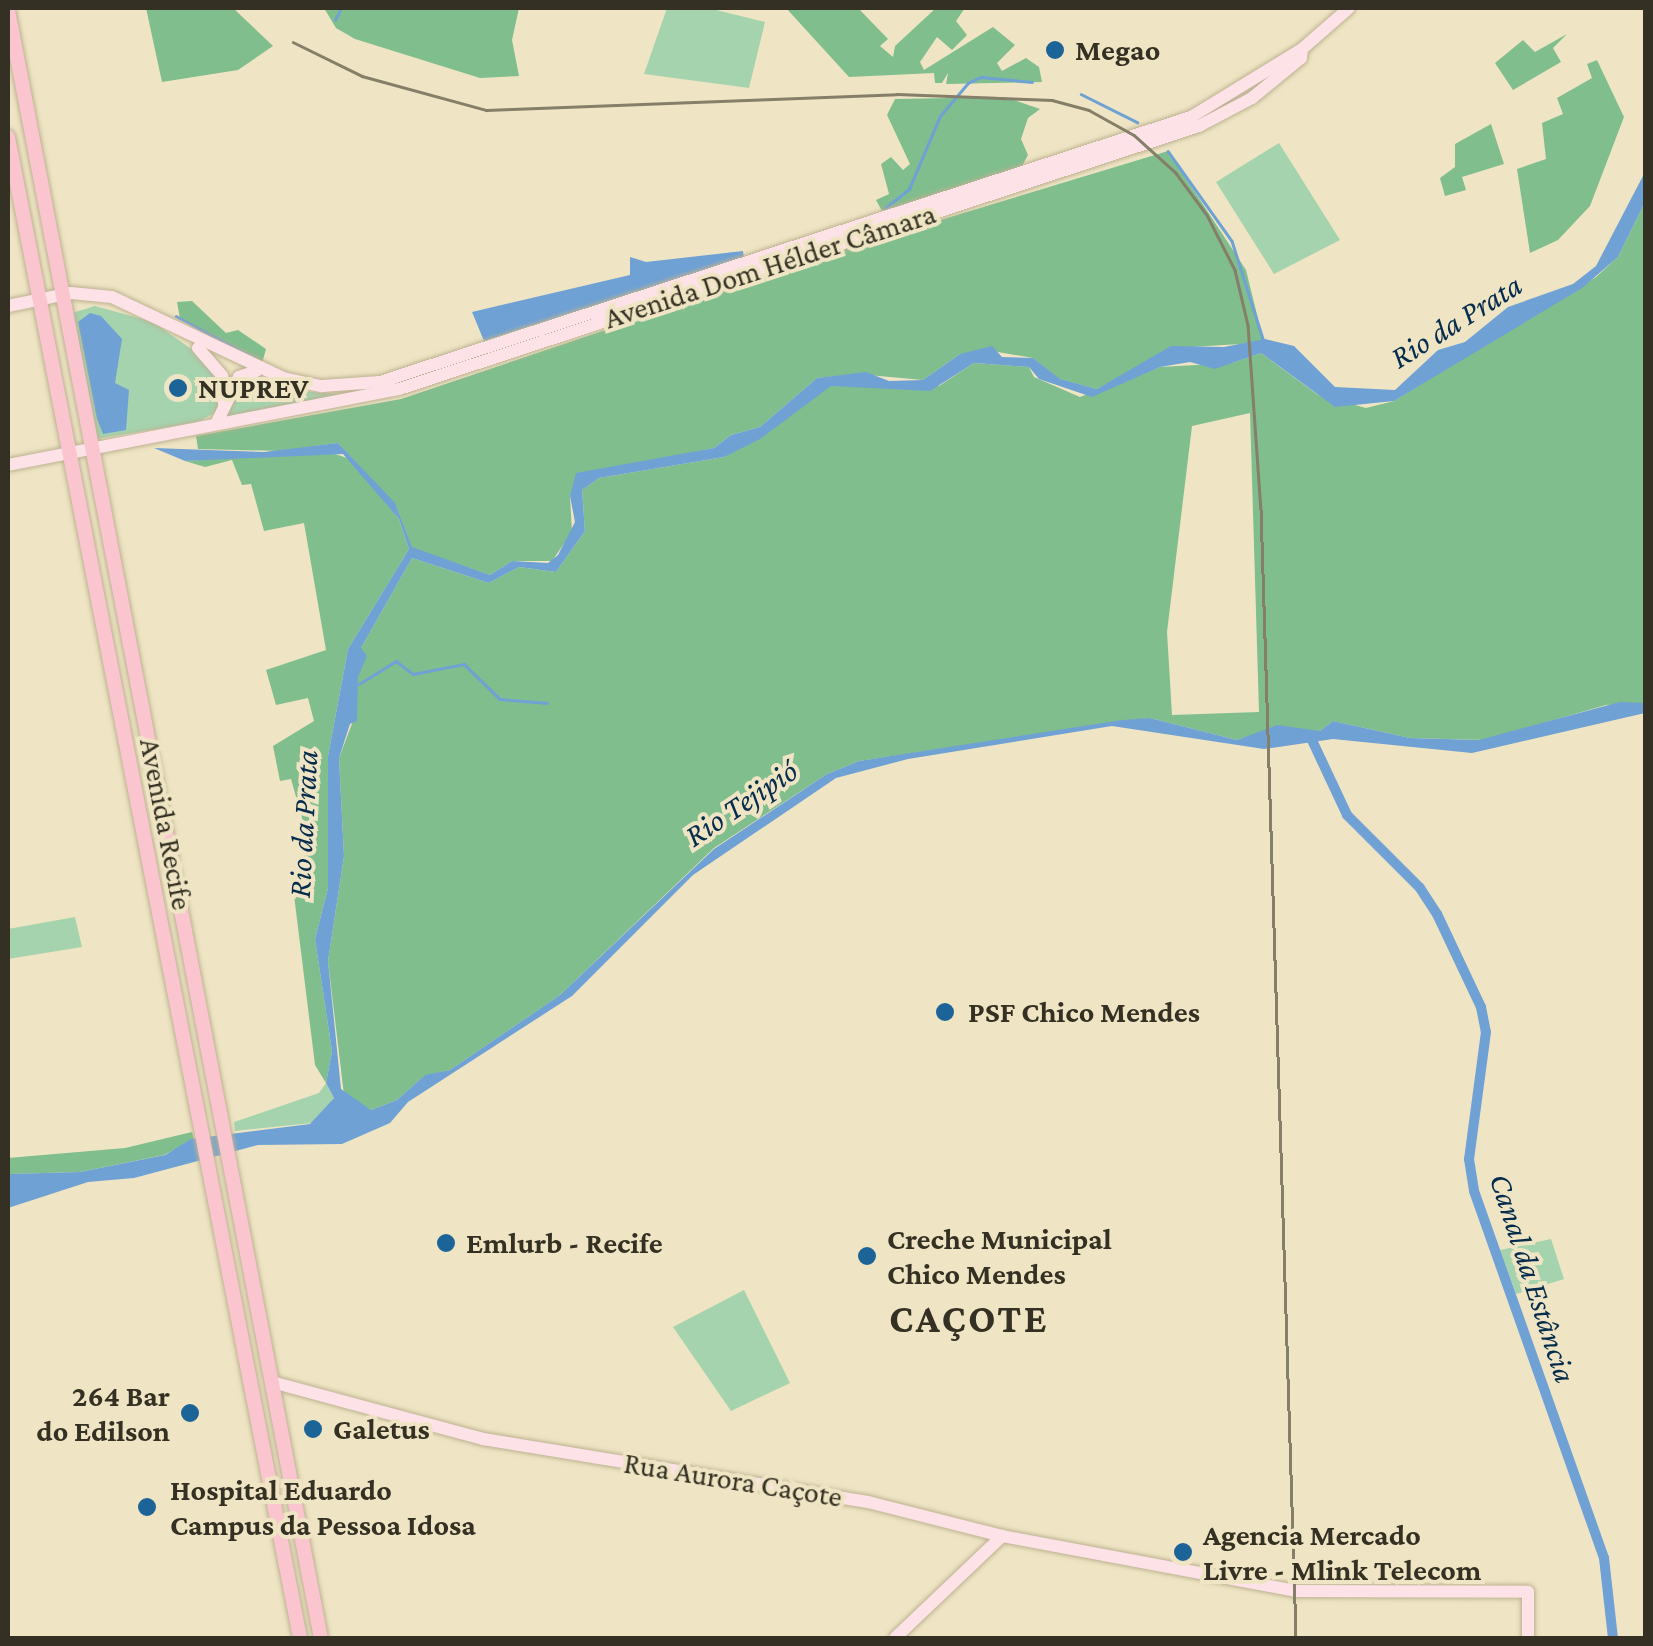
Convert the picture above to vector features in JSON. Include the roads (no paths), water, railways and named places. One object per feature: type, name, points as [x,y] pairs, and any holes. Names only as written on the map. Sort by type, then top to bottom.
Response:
[{"type":"main road","points":[[1299,52],[1349,8]]},
{"type":"main road","name":"Avenida Recife","points":[[8,10],[321,1638]]},
{"type":"main road","name":"Avenida Dom Hélder Câmara","points":[[8,306],[63,295],[112,296],[268,373],[337,386],[424,369],[1191,117],[1299,52]]},
{"type":"main road","name":"Avenida Dom Hélder Câmara","points":[[8,465],[398,389],[1199,126],[1252,98],[1299,52]]},
{"type":"main road","name":"Avenida Recife","points":[[8,138],[300,1638]]},
{"type":"main road","points":[[162,318],[222,376],[224,402],[212,423]]},
{"type":"main road","points":[[212,423],[242,374],[268,373]]},
{"type":"main road","name":"Rua Aurora Caçote","points":[[272,1382],[540,1451],[868,1502],[1002,1536],[1299,1591],[1528,1592],[1528,1638]]},
{"type":"main road","points":[[895,1638],[1002,1536]]},
{"type":"water","points":[[1645,172],[1645,202],[1618,257],[1582,288],[1394,401],[1335,407],[1261,353],[1215,369],[1190,362],[1160,367],[1092,397],[1039,379],[1029,367],[974,363],[930,391],[831,386],[760,439],[724,457],[599,478],[582,490],[585,531],[556,572],[519,567],[489,583],[412,558],[361,648],[367,656],[358,677],[357,721],[350,724],[339,758],[344,856],[328,961],[341,1089],[371,1110],[397,1100],[425,1075],[450,1070],[560,995],[714,849],[827,774],[859,761],[1150,718],[1237,740],[1277,725],[1320,731],[1333,721],[1410,738],[1479,740],[1620,702],[1645,703],[1645,713],[1472,753],[1333,739],[1264,749],[1112,726],[908,759],[836,778],[693,875],[572,996],[408,1102],[390,1123],[342,1144],[258,1145],[134,1178],[88,1182],[8,1208],[8,1174],[80,1172],[165,1155],[191,1139],[310,1124],[334,1098],[326,1083],[332,1051],[315,939],[328,888],[328,756],[348,649],[409,549],[399,519],[343,454],[185,461],[154,448],[264,452],[338,443],[395,503],[412,547],[490,575],[512,561],[548,563],[558,555],[575,522],[570,496],[576,473],[714,448],[731,435],[760,427],[817,378],[866,372],[889,381],[923,380],[960,354],[992,346],[1002,357],[1033,358],[1060,379],[1097,389],[1171,346],[1224,347],[1265,339],[1294,346],[1335,387],[1395,390],[1438,350],[1465,342],[1508,307],[1573,284],[1596,266]]},
{"type":"water","points":[[743,251],[744,258],[484,341],[472,312],[630,275],[630,257],[646,262]]},
{"type":"water","points":[[90,313],[101,316],[122,339],[115,383],[129,390],[126,430],[103,434],[97,419],[78,322]]},
{"type":"waterway","points":[[335,20],[341,8]]},
{"type":"waterway","points":[[885,208],[909,189],[940,116],[968,83],[981,77],[1032,82]]},
{"type":"waterway","points":[[1081,94],[1137,122]]},
{"type":"waterway","points":[[1168,151],[1232,241],[1263,339]]},
{"type":"waterway","points":[[176,316],[255,358]]},
{"type":"waterway","points":[[359,684],[396,661],[413,674],[464,664],[500,699],[547,703]]},
{"type":"waterway","name":"Canal da Estância","points":[[1311,738],[1347,815],[1420,888],[1437,914],[1481,1007],[1486,1032],[1469,1159],[1474,1191],[1604,1558],[1613,1638]]},
{"type":"tram line","points":[[293,42],[362,76],[486,110],[897,94],[1052,100],[1089,110],[1134,135],[1176,173],[1207,215],[1235,270],[1248,325],[1261,509],[1296,1638]]},
{"type":"place","name":"Megao","points":[[1055,50]]},
{"type":"place","name":"NUPREV","points":[[178,388]]},
{"type":"place","name":"PSF Chico Mendes","points":[[945,1012]]},
{"type":"place","name":"Emlurb - Recife","points":[[446,1243]]},
{"type":"place","name":"Creche Municipal Chico Mendes","points":[[867,1256]]},
{"type":"place","name":"264 Bar do Edilson","points":[[190,1413]]},
{"type":"place","name":"Galetus","points":[[313,1429]]},
{"type":"place","name":"Hospital Eduardo Campus da Pessoa Idosa","points":[[147,1507]]},
{"type":"place","name":"Agencia Mercado Livre - Mlink Telecom","points":[[1183,1552]]},
{"type":"district","name":"CAÇOTE","points":[[969,1319]]},
{"type":"water label","name":"Rio da Prata","points":[[1456,321]]},
{"type":"water label","name":"Rio Tejipió","points":[[741,803]]},
{"type":"water label","name":"Rio da Prata","points":[[303,824]]}]
